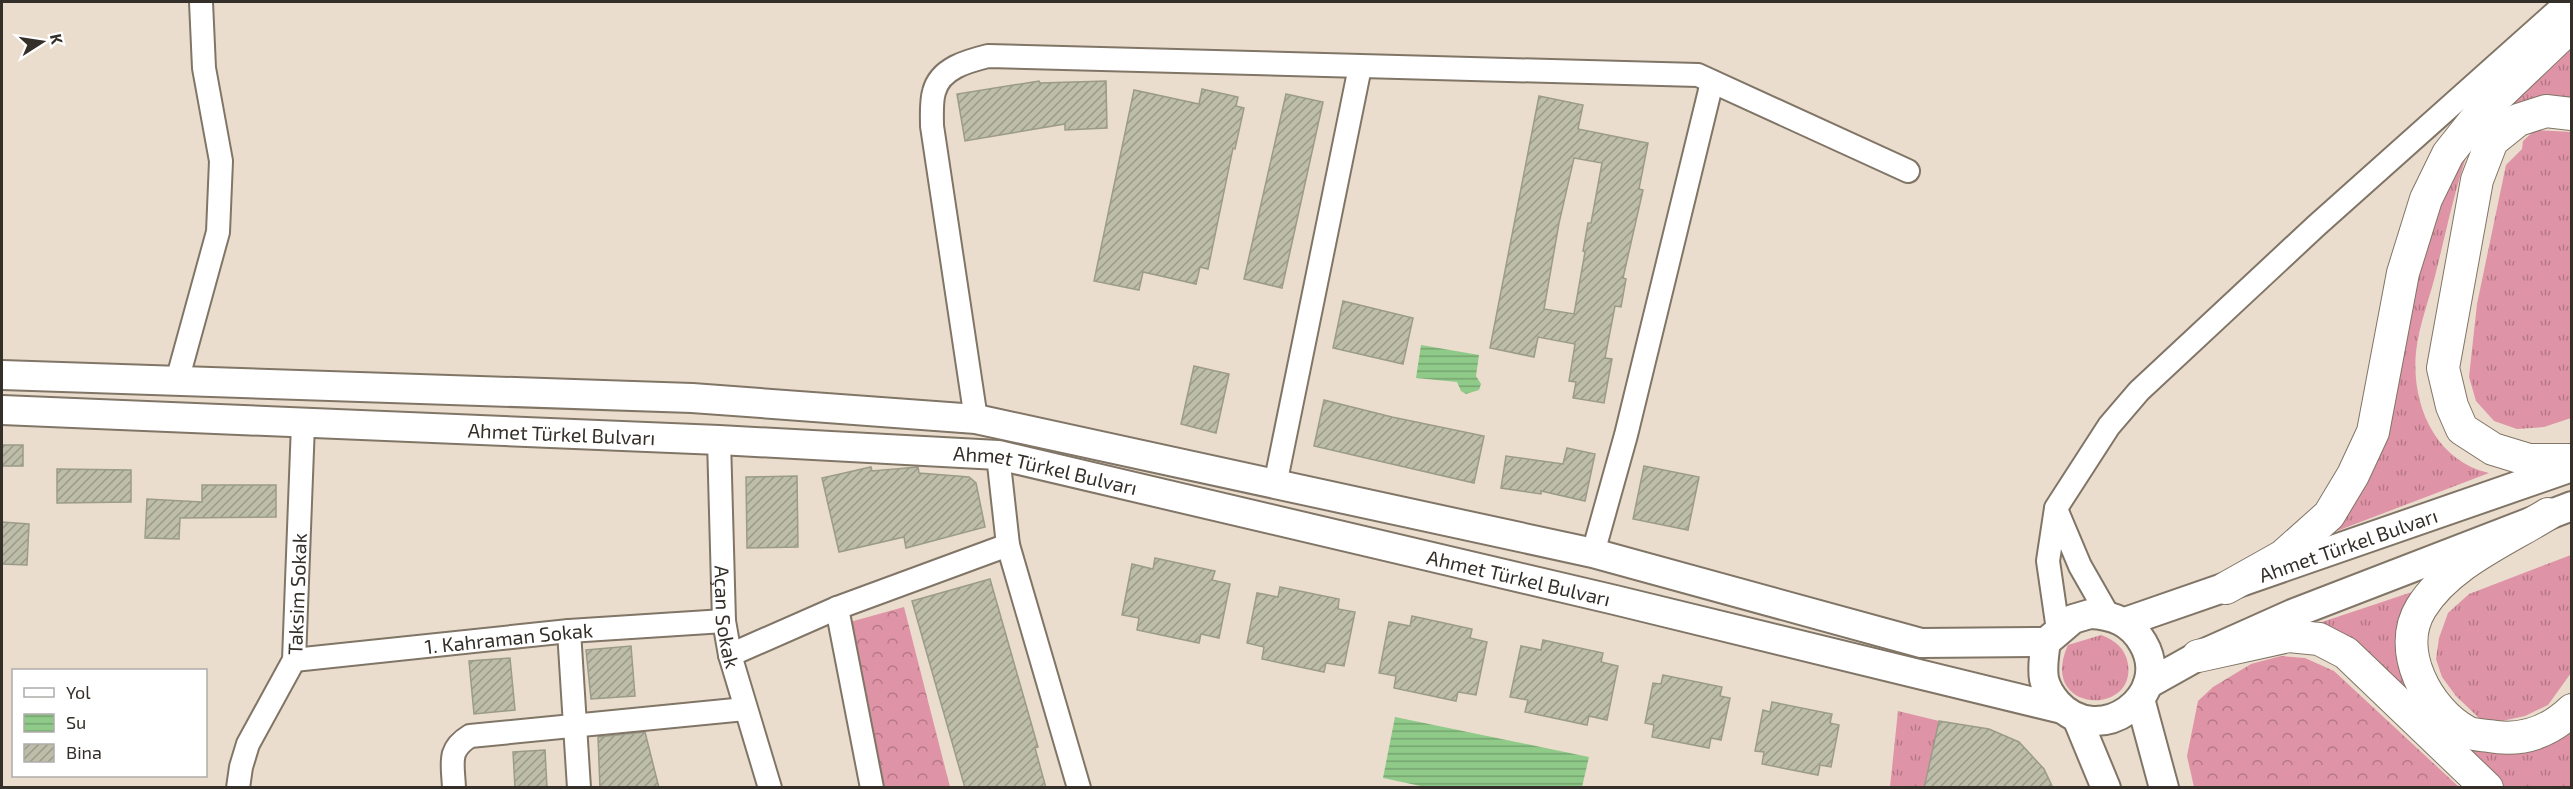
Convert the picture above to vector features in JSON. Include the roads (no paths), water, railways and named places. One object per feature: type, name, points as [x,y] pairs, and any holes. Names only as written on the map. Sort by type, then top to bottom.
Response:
[{"type":"highway","points":[[2226,588],[2283,556],[2329,515],[2353,475],[2373,432],[2403,273],[2430,190],[2448,154],[2483,110],[2571,25]]},
{"type":"highway","points":[[2571,114],[2546,111],[2518,120],[2492,141],[2477,180],[2444,368],[2452,406],[2462,429],[2493,449],[2529,460],[2571,460]]},
{"type":"highway","points":[[2560,510],[2461,567],[2437,588],[2420,609],[2412,634],[2414,662],[2425,692],[2446,716],[2468,733],[2502,738],[2532,736],[2557,724],[2571,710]]},
{"type":"highway","points":[[2198,656],[2289,636],[2319,639],[2346,653],[2487,788]]},
{"type":"main road","name":"Ahmet Türkel Bulvarı","points":[[2,375],[692,398],[976,418],[1593,553],[1922,643],[2052,636]]},
{"type":"main road","name":"Ahmet Türkel Bulvarı","points":[[2,410],[719,440],[998,455],[1626,603],[2070,714]]},
{"type":"main road","name":"Ahmet Türkel Bulvarı","points":[[2116,618],[2226,588],[2571,467]]},
{"type":"main road","name":"Ahmet Türkel Bulvarı","points":[[2144,692],[2198,656],[2292,614],[2560,510]]},
{"type":"main road","points":[[2106,788],[2070,714],[2050,696],[2044,680],[2043,662],[2052,636],[2073,619],[2090,614],[2116,618],[2138,634],[2147,649],[2150,666],[2144,692],[2164,788]]},
{"type":"main road","points":[[2070,714],[2094,722],[2112,720],[2128,712],[2144,692]]},
{"type":"street","points":[[177,381],[218,232],[221,161],[204,68],[201,2]]},
{"type":"street","points":[[2052,636],[2048,561],[2056,508],[2109,426],[2139,391],[2316,225],[2567,2]]},
{"type":"street","points":[[976,418],[932,126],[934,90],[944,76],[962,63],[988,56],[1698,75],[1908,171]]},
{"type":"street","points":[[1275,485],[1360,67]]},
{"type":"street","points":[[1593,553],[1626,435],[1712,82]]},
{"type":"street","name":"Taksim Sokak","points":[[238,788],[241,766],[248,744],[294,660],[303,424]]},
{"type":"street","name":"Açan Sokak","points":[[719,440],[724,621],[730,655],[770,788]]},
{"type":"street","points":[[998,455],[1008,545],[1079,788]]},
{"type":"street","points":[[2056,508],[2080,566],[2116,618]]},
{"type":"street","points":[[730,655],[837,609],[1008,545]]},
{"type":"street","points":[[837,609],[872,788]]},
{"type":"street","name":"1. Kahraman Sokak","points":[[294,660],[569,631],[724,621]]},
{"type":"street","points":[[569,631],[579,788]]},
{"type":"street","points":[[454,788],[453,756],[458,743],[470,736],[745,709]]},
{"type":"water","points":[[1421,345],[1479,355],[1476,376],[1481,384],[1479,390],[1466,394],[1461,391],[1457,382],[1416,378]]},
{"type":"water","points":[[1395,717],[1589,757],[1582,787],[1430,788],[1383,778]]}]
